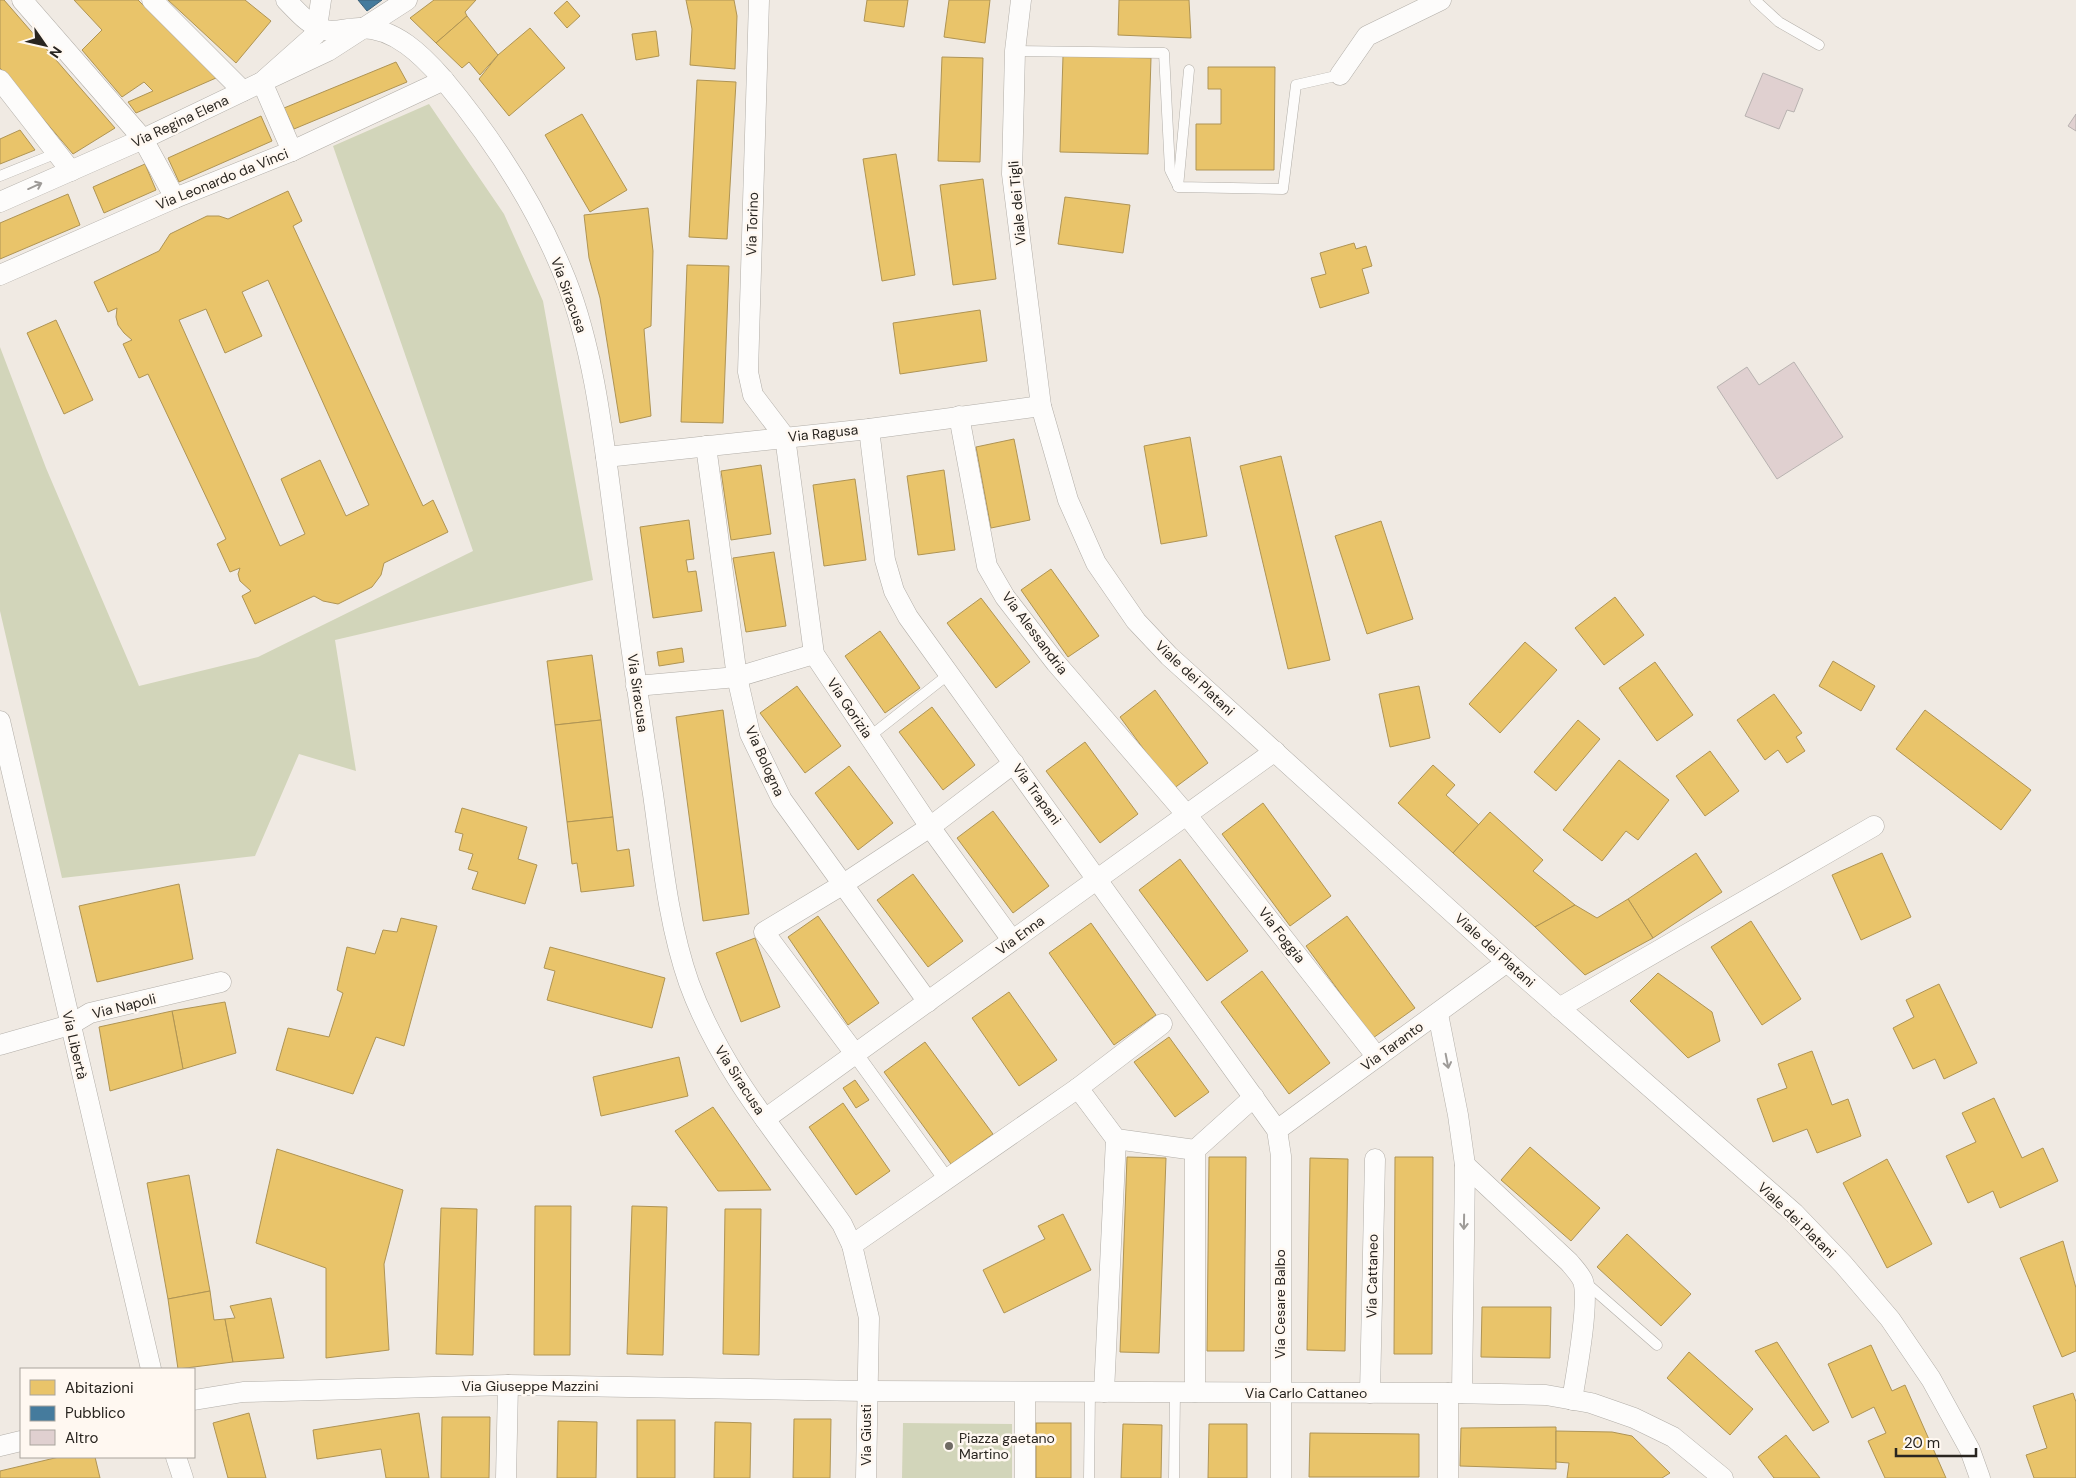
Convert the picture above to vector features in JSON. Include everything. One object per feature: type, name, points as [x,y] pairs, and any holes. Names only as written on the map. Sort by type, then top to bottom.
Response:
[{"type":"street","points":[[22,0],[143,139],[175,198]]},
{"type":"street","points":[[152,0],[243,91]]},
{"type":"street","points":[[286,0],[321,35]]},
{"type":"street","points":[[321,0],[321,35]]},
{"type":"street","points":[[321,35],[330,0]]},
{"type":"street","name":"Via Regina Elena","points":[[0,202],[143,139],[262,82],[321,35],[364,27],[407,0]]},
{"type":"street","name":"Via Torino","points":[[759,0],[748,372],[753,396],[785,437]]},
{"type":"street","name":"Viale dei Tigli","points":[[1021,0],[1015,51],[1012,174],[1041,406]]},
{"type":"street","points":[[1340,75],[1367,36],[1441,0]]},
{"type":"street","name":"Via Siracusa","points":[[364,27],[391,35],[415,49],[444,80],[485,134],[520,186],[566,280],[585,337],[606,457],[636,686],[673,925],[689,981],[712,1035],[732,1073],[842,1224],[852,1245],[869,1318],[866,1391]]},
{"type":"street","points":[[0,80],[71,171]]},
{"type":"street","name":"Via Leonardo da Vinci","points":[[0,275],[175,198],[292,150],[444,80]]},
{"type":"street","points":[[262,82],[292,150]]},
{"type":"street","name":"Via Ragusa","points":[[606,457],[869,429],[1041,406]]},
{"type":"street","name":"Viale dei Platani","points":[[1041,406],[1068,500],[1096,563],[1136,621],[1169,656],[1507,962],[1794,1213],[1843,1264],[1890,1319],[1931,1379],[1970,1450],[1980,1478]]},
{"type":"street","name":"Via Alessandria","points":[[959,416],[988,566],[1006,597],[1056,662],[1186,814]]},
{"type":"street","name":"Via Trapani","points":[[869,429],[885,560],[894,591],[908,617],[1098,878],[1277,1130]]},
{"type":"street","name":"Via Gorizia","points":[[785,437],[814,654],[930,827],[1012,940]]},
{"type":"street","name":"Via Bologna","points":[[706,446],[737,677],[750,734],[782,800],[928,1002]]},
{"type":"street","points":[[636,686],[737,677],[814,654]]},
{"type":"street","name":"Via Libertà","points":[[0,721],[150,1368]]},
{"type":"street","name":"Via Enna","points":[[765,1119],[1275,751]]},
{"type":"street","points":[[946,1179],[764,932],[842,885],[930,827],[1014,763]]},
{"type":"street","name":"Via Foggia","points":[[1186,814],[1378,1056]]},
{"type":"street","points":[[1559,1008],[1874,826]]},
{"type":"street","name":"Via Taranto","points":[[1277,1130],[1507,962]]},
{"type":"street","name":"Via Napoli","points":[[0,1045],[70,1025],[90,1013],[221,982]]},
{"type":"street","points":[[1438,1014],[1458,1115],[1465,1165],[1455,1393],[1448,1478]]},
{"type":"street","points":[[852,1245],[1078,1088],[1162,1024]]},
{"type":"street","points":[[1078,1088],[1116,1138],[1097,1392]]},
{"type":"street","points":[[1195,1392],[1195,1150],[1254,1097]]},
{"type":"street","name":"Via Cesare Balbo","points":[[1277,1130],[1281,1156],[1281,1478]]},
{"type":"street","points":[[1116,1138],[1195,1150]]},
{"type":"street","name":"Via Cattaneo","points":[[1370,1393],[1375,1159]]},
{"type":"street","points":[[1465,1165],[1569,1262],[1582,1280],[1584,1296],[1583,1314],[1572,1400]]},
{"type":"street","points":[[506,1478],[508,1385]]},
{"type":"street","name":"Via Giuseppe Mazzini","points":[[195,1400],[243,1392],[508,1385],[866,1391]]},
{"type":"street","name":"Via Carlo Cattaneo","points":[[866,1391],[1546,1395],[1591,1403],[1634,1418],[1672,1437],[1718,1476]]},
{"type":"street","name":"Via Giusti","points":[[866,1391],[866,1478]]},
{"type":"street","points":[[1025,1392],[1025,1478]]},
{"type":"street","points":[[0,1446],[20,1441]]},
{"type":"street","points":[[176,1458],[183,1478]]},
{"type":"lane","points":[[1755,0],[1779,22],[1819,44]]},
{"type":"lane","points":[[1015,51],[1164,53],[1170,170],[1178,187]]},
{"type":"lane","points":[[1178,187],[1189,70]]},
{"type":"lane","points":[[1178,187],[1283,189],[1296,85],[1340,75]]},
{"type":"lane","points":[[0,176],[57,153]]},
{"type":"lane","points":[[869,737],[949,674]]},
{"type":"lane","points":[[1582,1280],[1657,1345]]},
{"type":"lane","points":[[1089,1478],[1097,1392]]},
{"type":"lane","points":[[1174,1478],[1175,1392]]},
{"type":"green space","points":[[429,104],[504,214],[543,301],[593,580],[335,640],[356,771],[299,754],[255,856],[62,878],[0,611],[0,347],[46,468],[139,686],[258,657],[473,551],[333,146]]},
{"type":"green space","name":"Piazza gaetano Martino","points":[[903,1423],[1012,1424],[1012,1478],[902,1478]]},
{"type":"building: Abitazioni","points":[[0,0],[4,0],[115,128],[73,154],[0,68]]},
{"type":"building: Abitazioni","points":[[74,0],[138,0],[216,78],[136,113],[128,102],[153,91],[144,82],[122,97],[82,50],[102,30]]},
{"type":"building: Abitazioni","points":[[168,0],[245,0],[271,21],[236,63]]},
{"type":"building: Abitazioni","points":[[434,0],[476,0],[465,12],[467,16],[436,43],[410,18]]},
{"type":"building: Abitazioni","points":[[686,0],[734,0],[737,16],[735,69],[690,65],[692,29]]},
{"type":"building: Abitazioni","points":[[867,0],[908,0],[904,27],[864,21]]},
{"type":"building: Abitazioni","points":[[949,0],[990,0],[985,43],[944,37]]},
{"type":"building: Abitazioni","points":[[1119,0],[1189,0],[1191,38],[1118,35]]},
{"type":"building: Abitazioni","points":[[567,1],[580,16],[567,28],[554,13]]},
{"type":"building: Abitazioni","points":[[467,16],[498,55],[480,75],[469,62],[462,68],[436,43]]},
{"type":"building: Abitazioni","points":[[530,28],[565,68],[509,116],[479,79],[498,55]]},
{"type":"building: Abitazioni","points":[[656,31],[659,56],[636,60],[632,34]]},
{"type":"building: Abitazioni","points":[[1063,56],[1151,58],[1148,154],[1060,152]]},
{"type":"building: Abitazioni","points":[[942,57],[983,58],[980,162],[938,161]]},
{"type":"building: Abitazioni","points":[[396,62],[407,82],[294,129],[284,108]]},
{"type":"building: Abitazioni","points":[[1208,67],[1275,67],[1274,170],[1196,170],[1196,124],[1221,124],[1221,89],[1208,89]]},
{"type":"building: Abitazioni","points":[[697,80],[736,82],[727,239],[689,237]]},
{"type":"building: Abitazioni","points":[[582,114],[627,190],[590,212],[545,135]]},
{"type":"building: Abitazioni","points":[[261,116],[272,141],[179,182],[168,158]]},
{"type":"building: Abitazioni","points":[[20,130],[35,150],[0,164],[0,139]]},
{"type":"building: Abitazioni","points":[[896,154],[915,275],[882,281],[863,159]]},
{"type":"building: Abitazioni","points":[[145,164],[156,190],[104,213],[93,187]]},
{"type":"building: Abitazioni","points":[[983,179],[996,279],[953,285],[940,185]]},
{"type":"building: Abitazioni","points":[[288,191],[302,221],[293,226],[423,506],[433,500],[448,532],[384,563],[381,575],[372,587],[338,604],[323,601],[314,596],[255,624],[242,596],[251,591],[240,581],[238,574],[240,568],[230,572],[217,544],[226,539],[148,374],[139,378],[123,344],[132,340],[118,325],[116,317],[117,308],[108,312],[94,282],[159,251],[170,234],[207,216],[219,216],[228,219]],"holes":[[[268,280],[369,505],[346,516],[320,460],[281,479],[305,534],[280,546],[179,320],[206,309],[225,353],[262,336],[242,292]]]},
{"type":"building: Abitazioni","points":[[68,194],[80,225],[0,259],[0,223]]},
{"type":"building: Abitazioni","points":[[1065,197],[1130,205],[1123,253],[1058,244]]},
{"type":"building: Abitazioni","points":[[648,208],[653,251],[651,326],[644,329],[651,416],[620,423],[600,298],[589,258],[584,215]]},
{"type":"building: Abitazioni","points":[[1354,243],[1356,249],[1366,246],[1372,266],[1362,269],[1369,293],[1320,308],[1311,278],[1326,274],[1320,253]]},
{"type":"building: Abitazioni","points":[[687,265],[729,266],[723,423],[681,422]]},
{"type":"building: Abitazioni","points":[[980,310],[987,361],[900,374],[893,323]]},
{"type":"building: Abitazioni","points":[[56,320],[93,400],[64,414],[27,333]]},
{"type":"building: Abitazioni","points":[[1190,437],[1207,536],[1161,544],[1144,446]]},
{"type":"building: Abitazioni","points":[[1014,439],[1030,520],[991,528],[976,447]]},
{"type":"building: Abitazioni","points":[[1281,456],[1330,660],[1288,669],[1240,466]]},
{"type":"building: Abitazioni","points":[[761,465],[771,534],[731,540],[721,471]]},
{"type":"building: Abitazioni","points":[[944,470],[955,550],[918,555],[907,476]]},
{"type":"building: Abitazioni","points":[[855,479],[866,560],[824,566],[813,485]]},
{"type":"building: Abitazioni","points":[[689,520],[694,559],[686,560],[688,572],[696,571],[702,611],[653,618],[640,527]]},
{"type":"building: Abitazioni","points":[[1381,521],[1413,619],[1367,634],[1335,536]]},
{"type":"building: Abitazioni","points":[[774,552],[786,626],[746,632],[733,558]]},
{"type":"building: Abitazioni","points":[[1051,569],[1099,636],[1068,657],[1021,590]]},
{"type":"building: Abitazioni","points":[[1615,597],[1644,635],[1604,665],[1575,628]]},
{"type":"building: Abitazioni","points":[[981,598],[1030,662],[996,688],[947,623]]},
{"type":"building: Abitazioni","points":[[880,631],[920,688],[885,713],[845,656]]},
{"type":"building: Abitazioni","points":[[1525,642],[1557,670],[1500,733],[1469,704]]},
{"type":"building: Abitazioni","points":[[682,648],[684,662],[659,666],[657,652]]},
{"type":"building: Abitazioni","points":[[592,655],[601,720],[555,725],[547,661]]},
{"type":"building: Abitazioni","points":[[1833,661],[1875,686],[1861,711],[1819,686]]},
{"type":"building: Abitazioni","points":[[1655,662],[1693,715],[1657,741],[1619,688]]},
{"type":"building: Abitazioni","points":[[797,686],[841,746],[805,773],[760,713]]},
{"type":"building: Abitazioni","points":[[1419,686],[1430,738],[1390,747],[1379,694]]},
{"type":"building: Abitazioni","points":[[1155,690],[1208,763],[1173,789],[1120,717]]},
{"type":"building: Abitazioni","points":[[1774,694],[1802,733],[1796,737],[1805,751],[1787,763],[1778,750],[1765,760],[1737,720]]},
{"type":"building: Abitazioni","points":[[932,707],[975,765],[943,790],[899,732]]},
{"type":"building: Abitazioni","points":[[723,710],[749,914],[703,921],[676,717]]},
{"type":"building: Abitazioni","points":[[1925,710],[2031,790],[2001,830],[1896,749]]},
{"type":"building: Abitazioni","points":[[601,720],[613,817],[567,822],[555,725]]},
{"type":"building: Abitazioni","points":[[1578,720],[1600,739],[1556,791],[1534,772]]},
{"type":"building: Abitazioni","points":[[1085,742],[1138,814],[1100,843],[1046,771]]},
{"type":"building: Abitazioni","points":[[1710,751],[1739,791],[1705,816],[1676,776]]},
{"type":"building: Abitazioni","points":[[1619,760],[1669,800],[1638,840],[1626,831],[1602,861],[1563,830]]},
{"type":"building: Abitazioni","points":[[1433,765],[1455,785],[1446,795],[1479,825],[1453,853],[1398,803]]},
{"type":"building: Abitazioni","points":[[849,766],[893,823],[858,850],[815,793]]},
{"type":"building: Abitazioni","points":[[1263,803],[1331,896],[1290,926],[1222,834]]},
{"type":"building: Abitazioni","points":[[462,808],[527,827],[518,859],[537,865],[525,904],[472,889],[478,872],[468,869],[473,854],[459,850],[463,834],[455,832]]},
{"type":"building: Abitazioni","points":[[993,811],[1049,886],[1013,913],[957,838]]},
{"type":"building: Abitazioni","points":[[1490,812],[1543,860],[1533,871],[1575,905],[1535,927],[1453,853]]},
{"type":"building: Abitazioni","points":[[613,817],[617,851],[629,849],[634,886],[581,892],[577,863],[572,864],[567,822]]},
{"type":"building: Abitazioni","points":[[1696,853],[1722,892],[1653,938],[1628,899]]},
{"type":"building: Abitazioni","points":[[1882,853],[1911,917],[1861,940],[1832,875]]},
{"type":"building: Abitazioni","points":[[1180,859],[1248,951],[1207,981],[1139,890]]},
{"type":"building: Abitazioni","points":[[913,874],[963,941],[928,967],[877,900]]},
{"type":"building: Abitazioni","points":[[179,884],[193,959],[97,982],[79,906]]},
{"type":"building: Abitazioni","points":[[1628,899],[1653,938],[1585,975],[1535,927],[1575,905],[1597,918]]},
{"type":"building: Abitazioni","points":[[818,916],[879,1003],[848,1025],[788,937]]},
{"type":"building: Abitazioni","points":[[1347,916],[1415,1008],[1373,1038],[1306,946]]},
{"type":"building: Abitazioni","points":[[401,918],[437,926],[404,1046],[376,1037],[353,1094],[276,1070],[288,1028],[329,1037],[343,993],[337,990],[347,947],[375,954],[383,930],[397,932]]},
{"type":"building: Abitazioni","points":[[1751,921],[1801,999],[1762,1025],[1711,947]]},
{"type":"building: Abitazioni","points":[[1091,923],[1156,1015],[1114,1045],[1049,953]]},
{"type":"building: Abitazioni","points":[[755,938],[780,1007],[741,1022],[716,953]]},
{"type":"building: Abitazioni","points":[[550,947],[665,978],[652,1028],[547,1000],[555,971],[544,968]]},
{"type":"building: Abitazioni","points":[[1262,971],[1330,1063],[1289,1094],[1221,1002]]},
{"type":"building: Abitazioni","points":[[1658,973],[1712,1012],[1720,1041],[1688,1058],[1630,1001]]},
{"type":"building: Abitazioni","points":[[1939,984],[1977,1063],[1944,1079],[1935,1059],[1913,1069],[1893,1028],[1914,1017],[1906,1000]]},
{"type":"building: Abitazioni","points":[[1009,992],[1057,1060],[1019,1086],[972,1018]]},
{"type":"building: Abitazioni","points":[[225,1002],[236,1053],[183,1069],[172,1011]]},
{"type":"building: Abitazioni","points":[[172,1011],[183,1069],[110,1091],[99,1027]]},
{"type":"building: Abitazioni","points":[[1169,1037],[1209,1092],[1175,1117],[1134,1062]]},
{"type":"building: Abitazioni","points":[[925,1042],[993,1134],[951,1164],[884,1072]]},
{"type":"building: Abitazioni","points":[[1812,1051],[1832,1105],[1848,1099],[1861,1136],[1817,1153],[1807,1129],[1773,1142],[1757,1099],[1787,1088],[1778,1064]]},
{"type":"building: Abitazioni","points":[[679,1057],[688,1096],[601,1116],[593,1077]]},
{"type":"building: Abitazioni","points":[[855,1080],[869,1100],[856,1108],[843,1088]]},
{"type":"building: Abitazioni","points":[[1994,1098],[2022,1158],[2043,1148],[2058,1181],[2000,1208],[1993,1191],[1968,1203],[1946,1156],[1976,1142],[1962,1113]]},
{"type":"building: Abitazioni","points":[[843,1103],[890,1171],[856,1195],[809,1127]]},
{"type":"building: Abitazioni","points":[[713,1107],[771,1190],[718,1191],[675,1131]]},
{"type":"building: Abitazioni","points":[[1530,1147],[1600,1208],[1571,1241],[1501,1180]]},
{"type":"building: Abitazioni","points":[[277,1149],[403,1190],[384,1264],[389,1350],[326,1358],[326,1268],[256,1243]]},
{"type":"building: Abitazioni","points":[[1127,1157],[1166,1158],[1159,1353],[1120,1352]]},
{"type":"building: Abitazioni","points":[[1209,1157],[1246,1157],[1244,1351],[1207,1351]]},
{"type":"building: Abitazioni","points":[[1395,1157],[1433,1157],[1432,1354],[1394,1354]]},
{"type":"building: Abitazioni","points":[[1310,1158],[1348,1159],[1345,1351],[1307,1350]]},
{"type":"building: Abitazioni","points":[[1887,1159],[1932,1244],[1887,1268],[1843,1183]]},
{"type":"building: Abitazioni","points":[[189,1175],[210,1291],[168,1299],[147,1183]]},
{"type":"building: Abitazioni","points":[[535,1206],[571,1206],[570,1355],[534,1355]]},
{"type":"building: Abitazioni","points":[[632,1206],[667,1207],[663,1355],[627,1354]]},
{"type":"building: Abitazioni","points":[[441,1208],[477,1209],[473,1355],[436,1354]]},
{"type":"building: Abitazioni","points":[[725,1209],[761,1209],[759,1355],[723,1354]]},
{"type":"building: Abitazioni","points":[[1063,1214],[1091,1270],[1004,1313],[983,1270],[1045,1239],[1038,1226]]},
{"type":"building: Abitazioni","points":[[1627,1234],[1691,1294],[1661,1326],[1597,1267]]},
{"type":"building: Abitazioni","points":[[2063,1241],[2076,1288],[2076,1351],[2062,1357],[2020,1258]]},
{"type":"building: Abitazioni","points":[[210,1291],[214,1320],[225,1319],[233,1362],[178,1368],[168,1299]]},
{"type":"building: Abitazioni","points":[[271,1298],[284,1358],[233,1362],[225,1319],[235,1318],[230,1306]]},
{"type":"building: Abitazioni","points":[[1482,1307],[1551,1307],[1550,1358],[1481,1357]]},
{"type":"building: Abitazioni","points":[[1777,1342],[1829,1422],[1813,1431],[1755,1351]]},
{"type":"building: Abitazioni","points":[[1871,1345],[1892,1391],[1905,1385],[1946,1478],[1885,1478],[1868,1441],[1886,1433],[1874,1407],[1852,1418],[1828,1364]]},
{"type":"building: Abitazioni","points":[[1689,1352],[1753,1409],[1730,1435],[1667,1378]]},
{"type":"building: Abitazioni","points":[[2073,1393],[2076,1402],[2076,1478],[2034,1478],[2026,1455],[2047,1448],[2033,1406]]},
{"type":"building: Abitazioni","points":[[249,1413],[266,1478],[228,1478],[213,1423]]},
{"type":"building: Abitazioni","points":[[419,1413],[429,1478],[386,1478],[381,1449],[317,1459],[313,1430]]},
{"type":"building: Abitazioni","points":[[442,1417],[490,1417],[489,1478],[441,1478]]},
{"type":"building: Abitazioni","points":[[794,1419],[831,1419],[830,1478],[793,1478]]},
{"type":"building: Abitazioni","points":[[637,1420],[675,1420],[675,1478],[637,1478]]},
{"type":"building: Abitazioni","points":[[558,1421],[597,1422],[596,1478],[557,1478]]},
{"type":"building: Abitazioni","points":[[715,1422],[751,1423],[750,1478],[714,1478]]},
{"type":"building: Abitazioni","points":[[1036,1423],[1071,1423],[1071,1478],[1036,1478]]},
{"type":"building: Abitazioni","points":[[1123,1424],[1162,1425],[1161,1478],[1121,1478]]},
{"type":"building: Abitazioni","points":[[1209,1424],[1247,1424],[1247,1478],[1208,1478]]},
{"type":"building: Abitazioni","points":[[1556,1427],[1556,1469],[1460,1466],[1461,1428]]},
{"type":"building: Abitazioni","points":[[1556,1431],[1612,1432],[1632,1436],[1670,1473],[1662,1478],[1567,1478],[1569,1463],[1556,1462]]},
{"type":"building: Abitazioni","points":[[1310,1433],[1419,1434],[1419,1477],[1309,1477]]},
{"type":"building: Abitazioni","points":[[1786,1435],[1820,1478],[1774,1478],[1758,1457]]},
{"type":"building: Abitazioni","points":[[55,1458],[95,1458],[100,1478],[0,1478],[0,1471]]},
{"type":"building: Pubblico","points":[[358,0],[382,0],[367,11]]},
{"type":"building: Altro","points":[[1763,73],[1803,89],[1794,112],[1787,110],[1779,129],[1745,116]]},
{"type":"building: Altro","points":[[2076,114],[2076,131],[2068,126]]},
{"type":"building: Altro","points":[[1794,362],[1843,437],[1777,479],[1717,387],[1747,367],[1759,385]]},
{"type":"place","name":"Piazza gaetano Martino","points":[[949,1446]]}]
